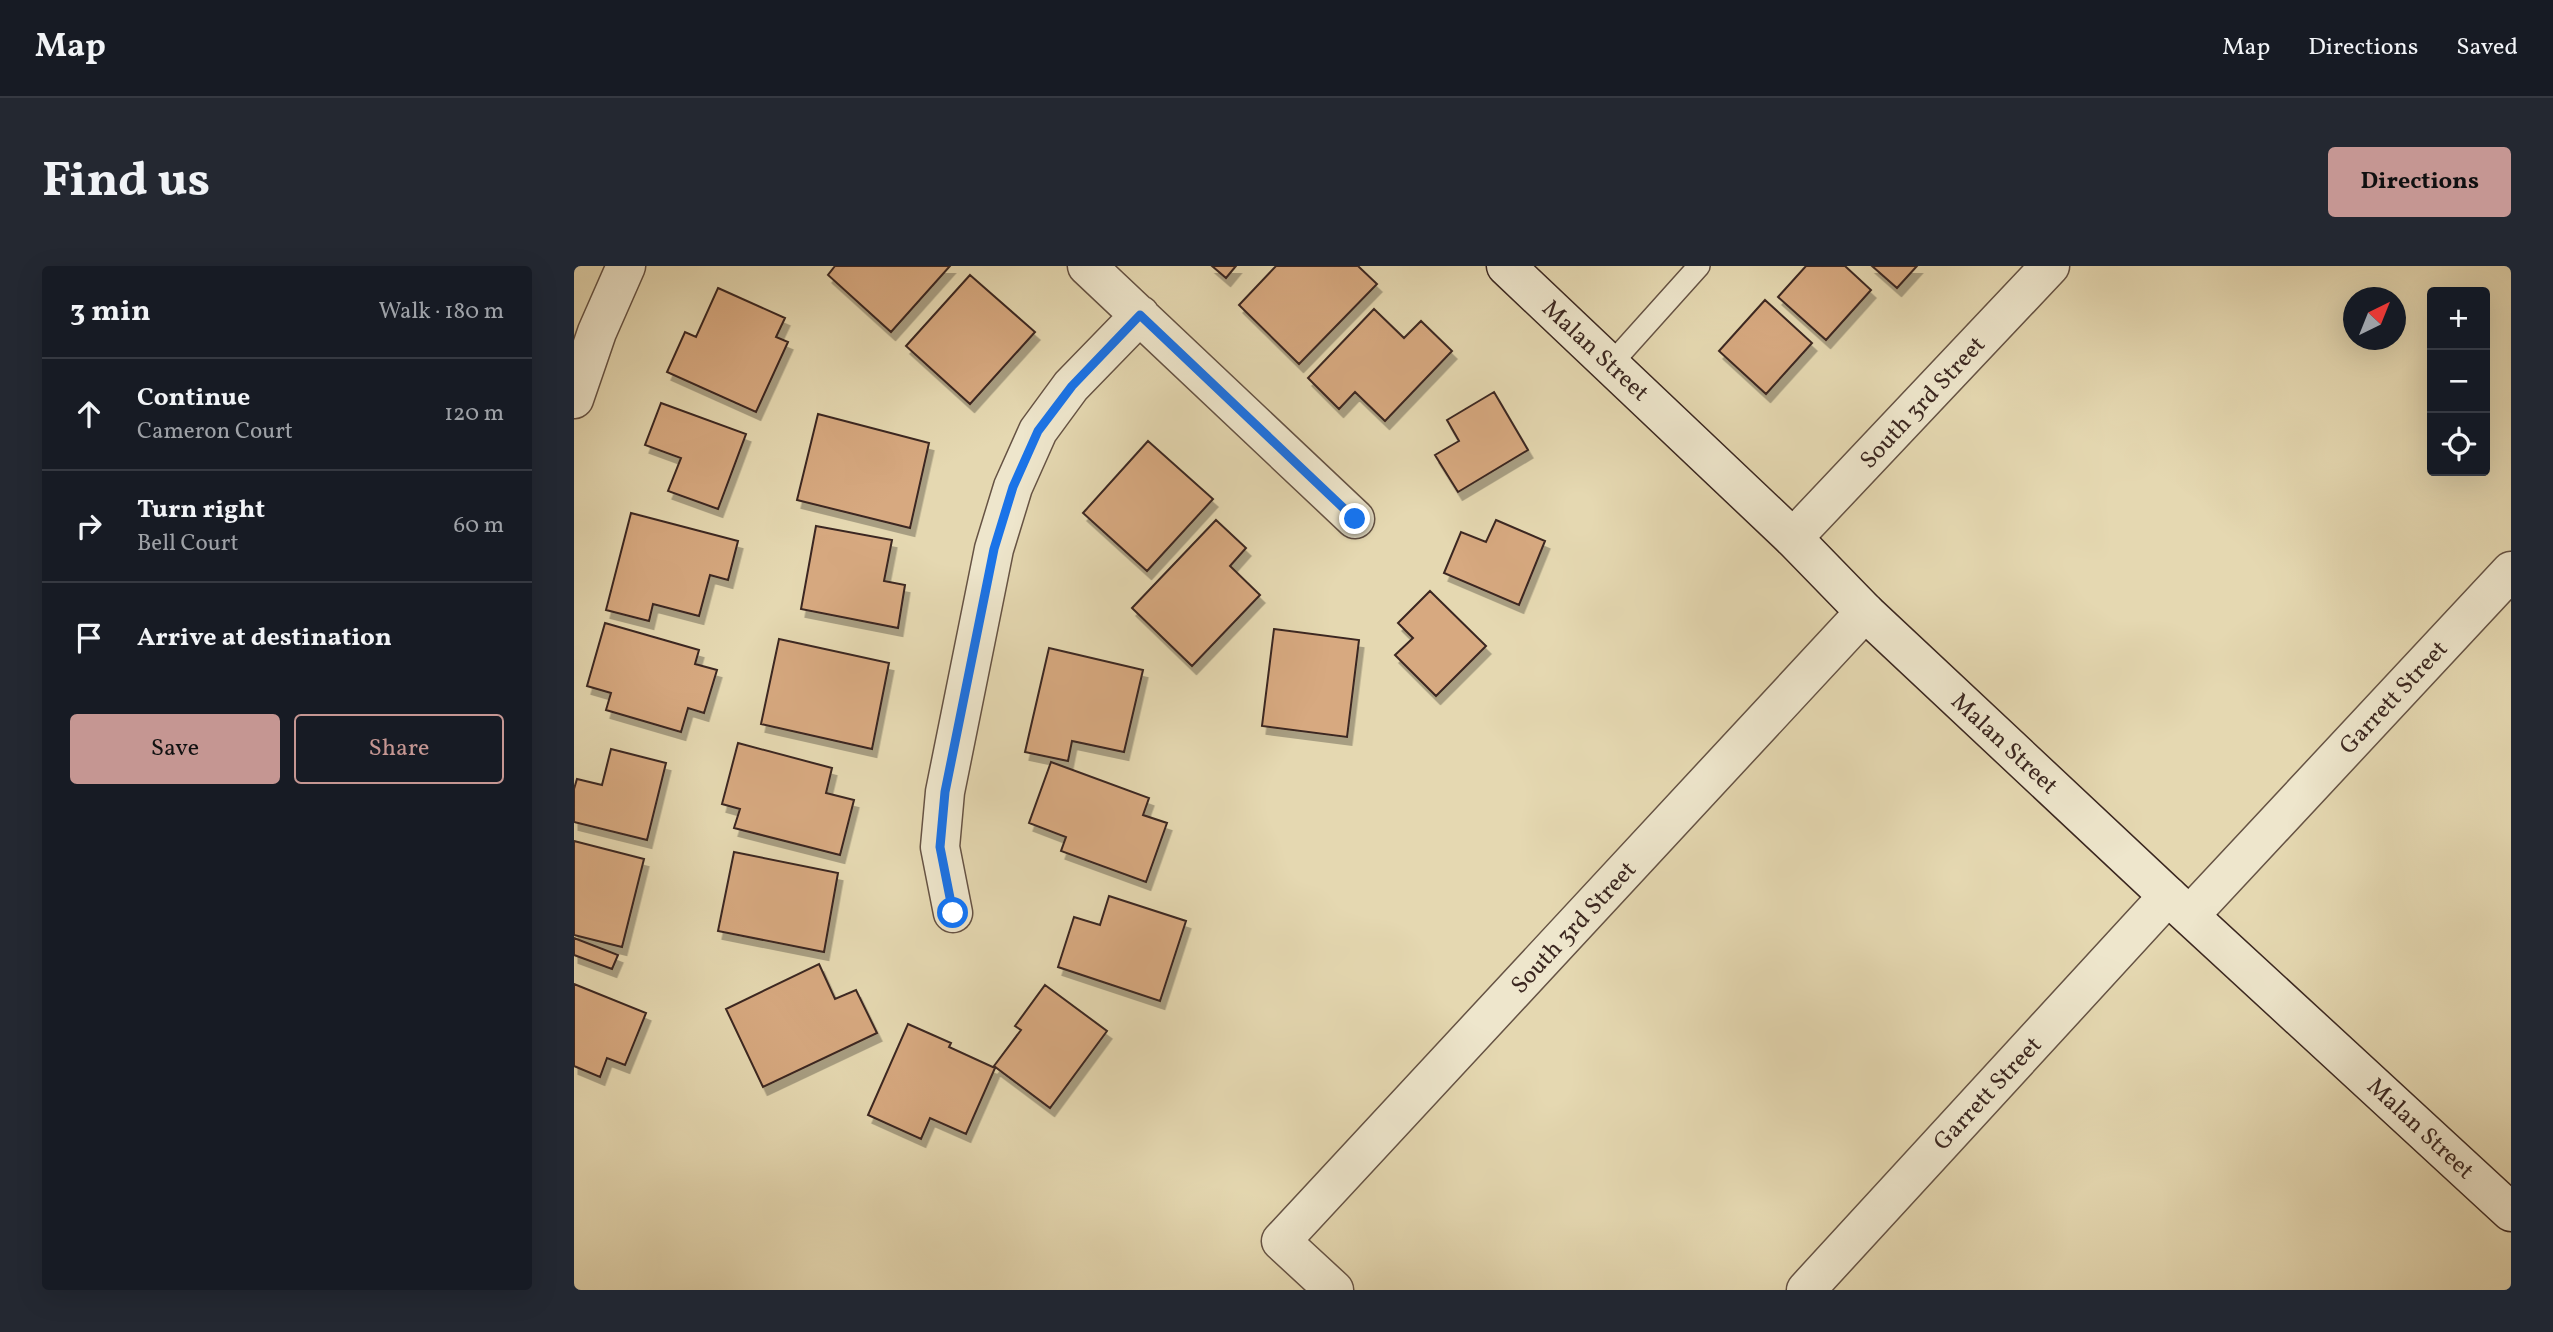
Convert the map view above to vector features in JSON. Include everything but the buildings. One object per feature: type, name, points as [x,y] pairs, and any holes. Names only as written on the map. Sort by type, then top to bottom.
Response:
[{"type":"street","points":[[574,399],[597,332],[626,266]]},
{"type":"street","points":[[1087,266],[1355,519]]},
{"type":"street","name":"Malan Street","points":[[1506,266],[1793,538],[1865,612],[2511,1212]]},
{"type":"street","name":"South 3rd Street","points":[[1793,538],[2050,266]]},
{"type":"street","points":[[953,913],[940,847],[945,792],[994,549],[1013,487],[1038,431],[1072,386],[1140,315]]},
{"type":"street","name":"Garrett Street","points":[[1806,1290],[2179,906],[2511,571]]},
{"type":"street","name":"South 3rd Street","points":[[1334,1290],[1281,1241],[1865,612]]},
{"type":"lane","points":[[1611,364],[1699,266]]},
{"type":"route","points":[[953,913],[940,847],[945,792],[994,549],[1013,487],[1038,431],[1072,386],[1140,315],[1355,519]]}]
